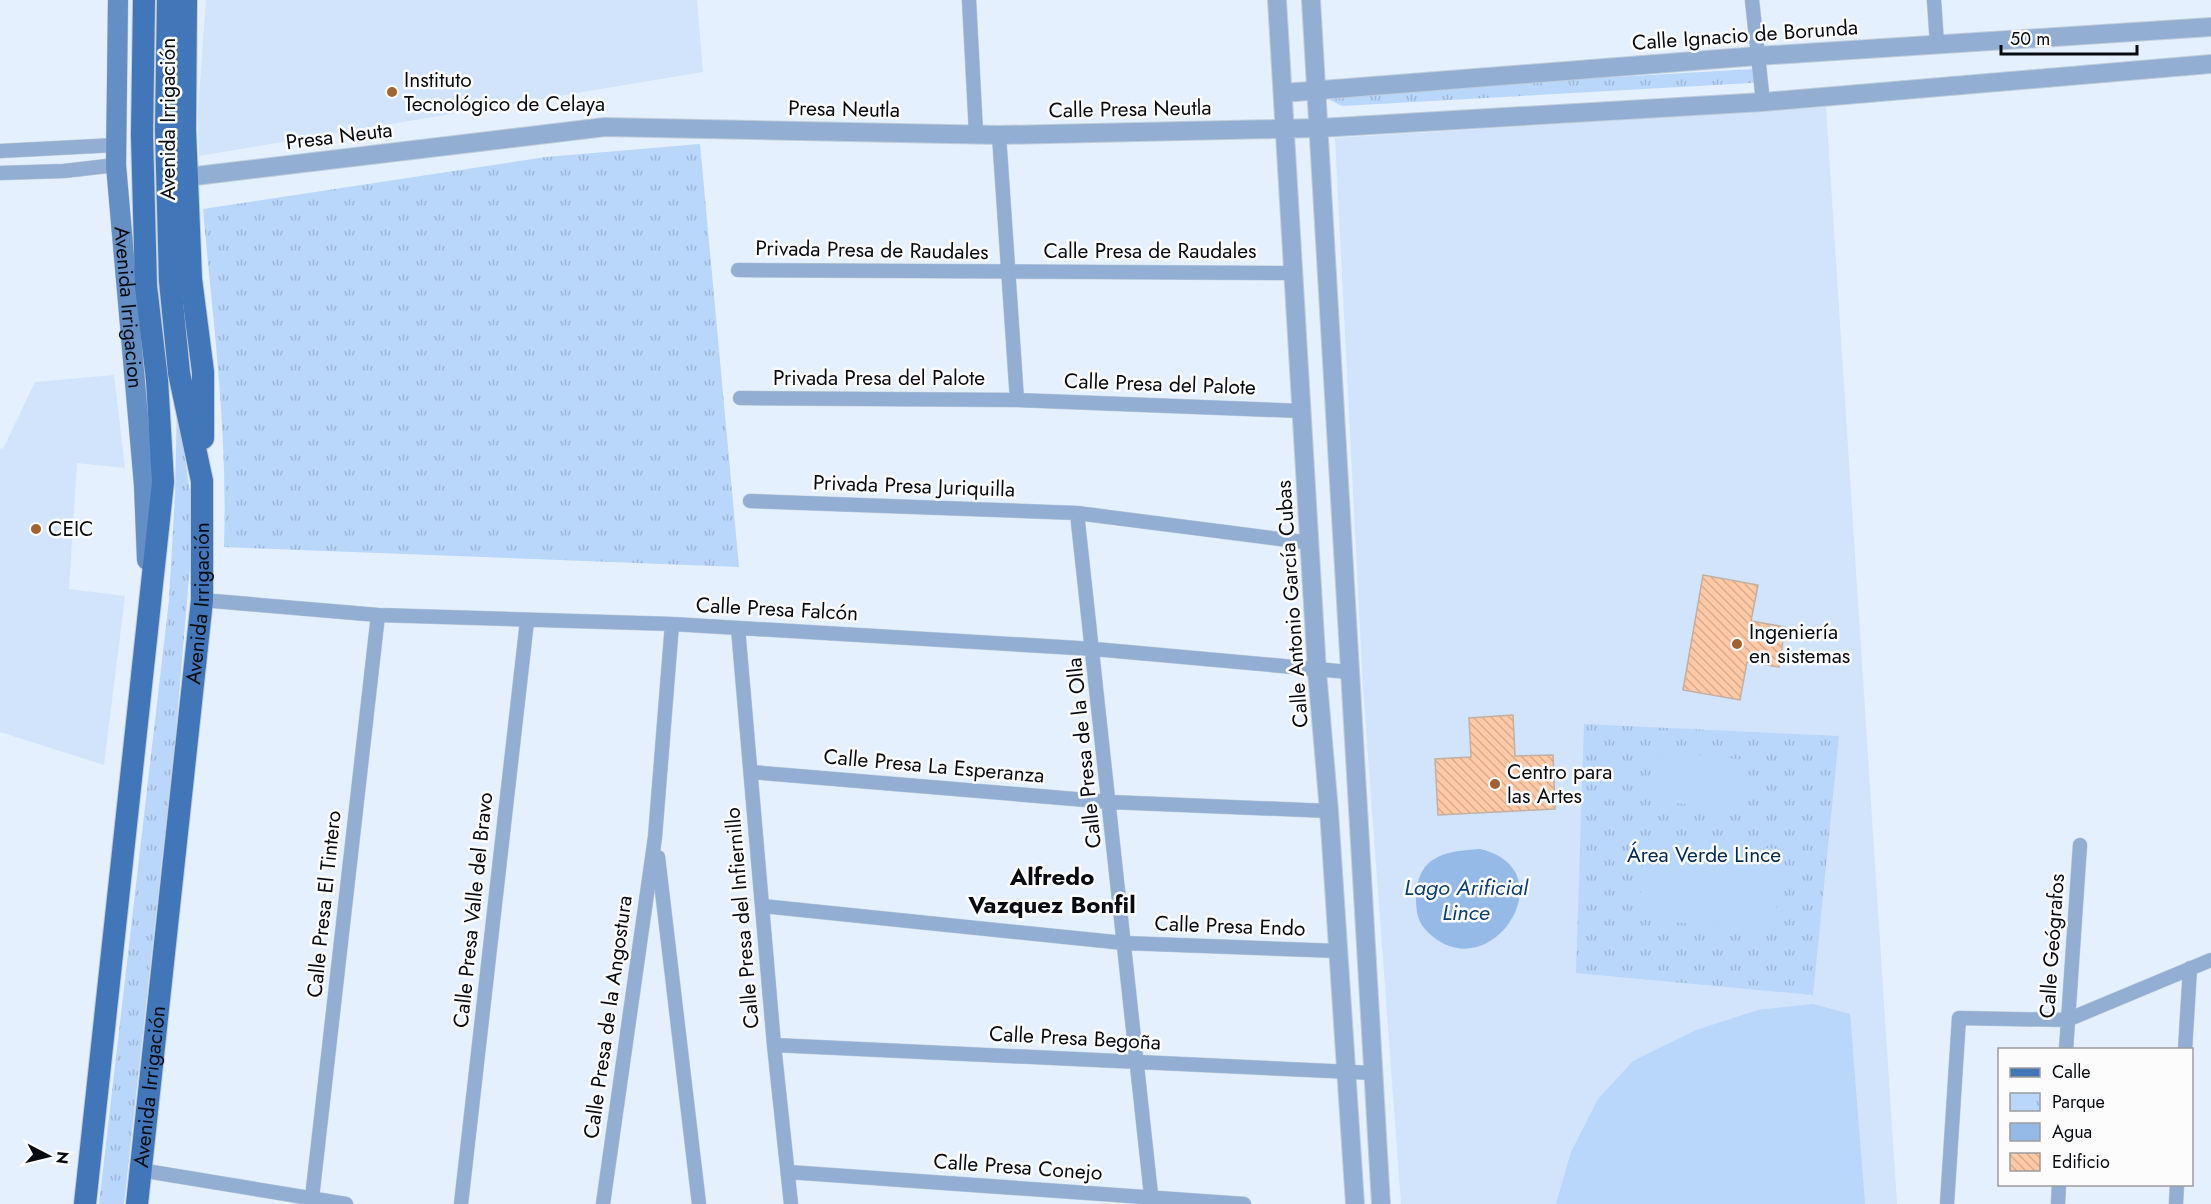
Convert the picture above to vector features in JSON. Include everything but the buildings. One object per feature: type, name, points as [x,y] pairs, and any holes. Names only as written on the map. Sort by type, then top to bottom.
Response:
[{"type":"main road","name":"Avenida Irrigacion","points":[[118,0],[116,165],[144,485],[150,613]]},
{"type":"main road","name":"Avenida Irrigación","points":[[85,1204],[163,482],[157,380],[146,286],[142,135],[144,0]]},
{"type":"main road","name":"Avenida Irrigación","points":[[137,1204],[202,600],[202,481],[179,373],[170,281],[166,129],[168,0]]},
{"type":"main road","points":[[186,0],[187,177],[192,279],[203,372],[202,481]]},
{"type":"street","points":[[969,0],[976,133]]},
{"type":"street","name":"Calle Antonio García Cubas","points":[[1276,0],[1311,543],[1317,671],[1329,811],[1355,1204]]},
{"type":"street","points":[[1311,0],[1381,1204]]},
{"type":"street","points":[[1752,0],[1763,102]]},
{"type":"street","points":[[1934,0],[1938,44]]},
{"type":"street","name":"Calle Ignacio de Borunda","points":[[1283,93],[1757,56],[2211,27]]},
{"type":"street","points":[[1285,128],[1319,128],[1763,102],[2211,63]]},
{"type":"street","name":"Presa Neuta","points":[[187,177],[605,127],[711,130]]},
{"type":"street","name":"Calle Presa Neutla","points":[[976,133],[999,135],[1285,128]]},
{"type":"street","name":"Presa Neutla","points":[[711,130],[976,133]]},
{"type":"street","points":[[999,135],[1017,399]]},
{"type":"street","points":[[0,151],[116,145]]},
{"type":"street","points":[[0,173],[64,171],[116,165]]},
{"type":"street","name":"Privada Presa de Raudales","points":[[738,270],[1007,272]]},
{"type":"street","name":"Calle Presa de Raudales","points":[[1007,272],[1293,273]]},
{"type":"street","name":"Privada Presa del Palote","points":[[740,398],[1017,399]]},
{"type":"street","name":"Calle Presa del Palote","points":[[1017,399],[1301,411]]},
{"type":"street","name":"Privada Presa Juriquilla","points":[[750,501],[1077,513],[1311,543]]},
{"type":"street","name":"Calle Presa de la Olla","points":[[1077,513],[1094,649],[1152,1201]]},
{"type":"street","name":"Calle Presa Falcón","points":[[202,600],[378,615],[672,624],[1094,649],[1317,671],[1349,672]]},
{"type":"street","name":"Calle Presa El Tintero","points":[[312,1198],[378,615]]},
{"type":"street","name":"Calle Presa Valle del Bravo","points":[[462,1204],[527,621]]},
{"type":"street","name":"Calle Presa de la Angostura","points":[[603,1204],[656,837],[672,624]]},
{"type":"street","name":"Calle Presa del Infiernillo","points":[[738,628],[774,1045],[791,1204]]},
{"type":"street","name":"Calle Presa La Esperanza","points":[[751,772],[1110,802],[1329,811]]},
{"type":"street","name":"Calle Presa de la Angostura","points":[[656,837],[699,1204]]},
{"type":"street","name":"Calle Geógrafos","points":[[2066,1048],[2080,845]]},
{"type":"street","name":"Calle Presa Endo","points":[[762,906],[1124,943],[1338,951]]},
{"type":"street","points":[[1947,1204],[1959,1018],[2067,1020],[2211,960]]},
{"type":"street","points":[[2185,1048],[2190,968]]},
{"type":"street","name":"Calle Presa Begoña","points":[[774,1045],[1374,1073]]},
{"type":"street","points":[[141,1170],[346,1204]]},
{"type":"street","name":"Calle Presa Conejo","points":[[788,1172],[1152,1201],[1244,1204]]},
{"type":"street","points":[[2058,1204],[2059,1186]]},
{"type":"street","points":[[2176,1204],[2177,1186]]},
{"type":"shaded area","name":"Instituto Tecnológico de Celaya","points":[[206,0],[697,0],[703,72],[199,156],[198,111]]},
{"type":"shaded area","points":[[1826,107],[1897,1204],[1401,1204],[1363,688],[1335,138]]},
{"type":"shaded area","name":"CEIC","points":[[114,375],[125,468],[77,463],[69,589],[125,596],[104,765],[0,732],[0,448],[3,449],[35,382]]},
{"type":"green space","points":[[1754,69],[1759,81],[1751,83],[1342,106],[1330,100],[1339,93]]},
{"type":"green space","points":[[700,144],[739,567],[224,547],[222,420],[203,209],[546,157]]},
{"type":"green space","points":[[177,404],[194,519],[175,742],[124,1204],[99,1204],[169,600]]},
{"type":"green space","name":"Área Verde Lince","points":[[1584,724],[1839,736],[1813,995],[1576,973]]},
{"type":"green space","points":[[1659,751],[1746,760],[1741,810],[1654,801]]},
{"type":"green space","points":[[1647,839],[1781,849],[1774,931],[1638,919]]},
{"type":"green space","points":[[1813,1004],[1850,1014],[1865,1204],[1556,1204],[1571,1152],[1598,1099],[1633,1061],[1696,1030],[1758,1010]]},
{"type":"water","name":"Lago Arificial Lince","points":[[1480,849],[1506,861],[1518,880],[1519,902],[1509,923],[1493,939],[1472,948],[1448,946],[1424,928],[1420,921],[1416,905],[1418,883],[1427,864],[1435,858],[1455,852]]},
{"type":"place","name":"Instituto Tecnológico de Celaya","points":[[392,92]]},
{"type":"place","name":"CEIC","points":[[36,529]]},
{"type":"place","name":"Ingeniería en sistemas","points":[[1737,644]]},
{"type":"place","name":"Centro para las Artes","points":[[1495,784]]},
{"type":"district","name":"Alfredo Vazquez Bonfil","points":[[1052,891]]}]
